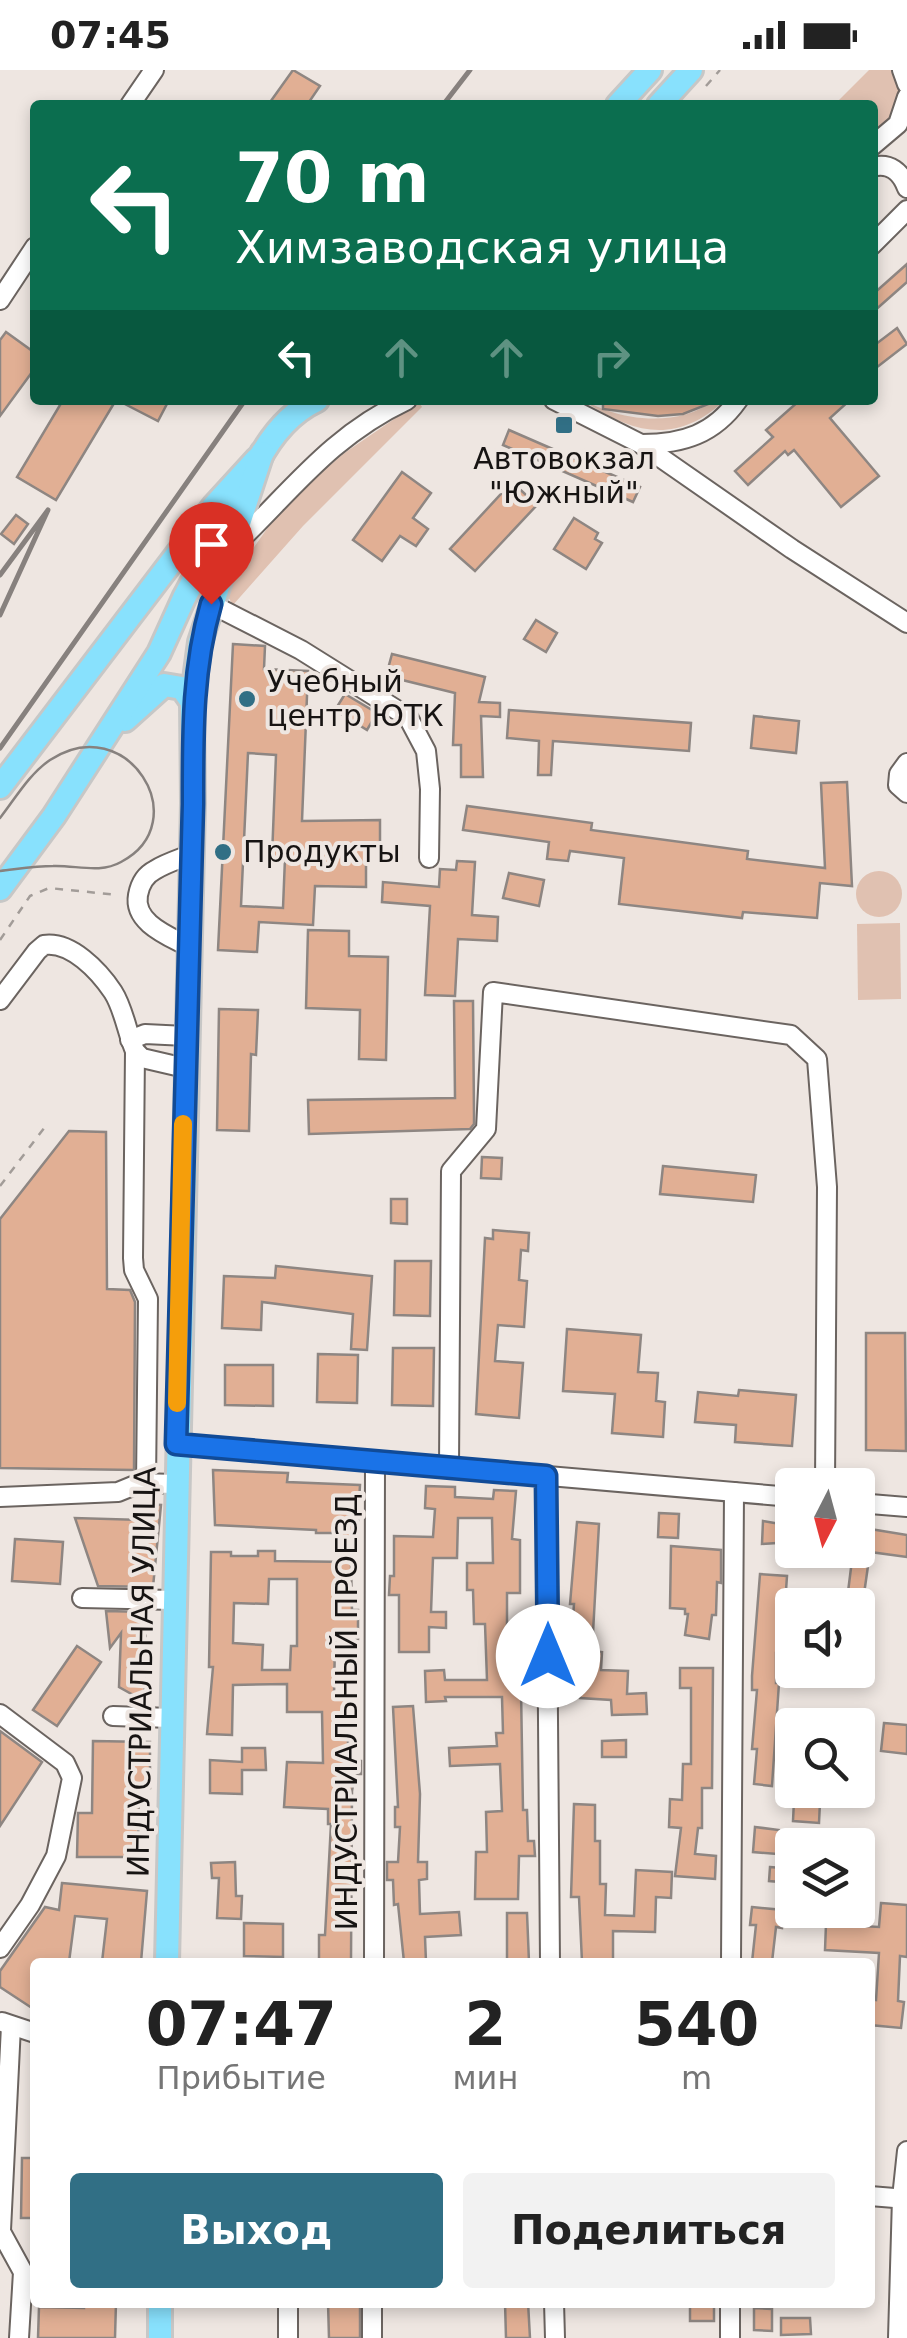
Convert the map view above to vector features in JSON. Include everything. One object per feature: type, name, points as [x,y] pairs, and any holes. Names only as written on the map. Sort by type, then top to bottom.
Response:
[{"type":"main road","points":[[625,98],[650,70]]},
{"type":"main road","points":[[664,100],[692,70]]},
{"type":"main road","points":[[0,889],[18,869],[159,653],[262,453],[281,426],[307,405]]},
{"type":"main road","points":[[0,787],[214,506],[262,453]]},
{"type":"main road","name":"ИНДУСТРИАЛЬНАЯ УЛИЦА","points":[[166,1958],[192,854],[192,702],[200,642],[262,453]]},
{"type":"main road","points":[[147,592],[161,588],[184,598],[196,615],[200,642]]},
{"type":"main road","points":[[121,625],[137,624],[146,629],[159,653]]},
{"type":"main road","points":[[110,732],[164,685],[182,688],[192,702]]},
{"type":"main road","points":[[160,2308],[160,2338]]},
{"type":"street","points":[[133,100],[154,70]]},
{"type":"street","points":[[902,70],[907,84]]},
{"type":"street","points":[[878,141],[898,124],[907,97]]},
{"type":"street","points":[[878,167],[890,166],[901,174],[907,188]]},
{"type":"street","points":[[878,239],[907,210]]},
{"type":"street","points":[[0,300],[30,255]]},
{"type":"street","points":[[232,548],[326,451],[378,413],[396,405]]},
{"type":"street","points":[[564,405],[641,444],[792,549],[907,622]]},
{"type":"street","points":[[641,444],[688,440],[712,429],[734,405]]},
{"type":"street","points":[[211,604],[301,650],[408,717],[426,751],[429,858]]},
{"type":"street","points":[[907,763],[898,785],[907,793]]},
{"type":"street","points":[[189,948],[142,916],[138,897],[143,880],[153,870],[192,854]]},
{"type":"street","points":[[0,1000],[37,950],[54,944],[87,962],[114,994],[133,1046],[142,1058],[185,1068]]},
{"type":"street","points":[[449,1468],[451,1171],[486,1129],[494,992],[791,1035],[817,1058],[828,1187],[825,1468]]},
{"type":"street","points":[[146,1483],[148,1299],[132,1258],[133,1046],[145,1034],[186,1036]]},
{"type":"street","points":[[176,1444],[775,1496]]},
{"type":"street","name":"ИНДУСТРИАЛЬНЫЙ ПРОЕЗД","points":[[374,1462],[374,1958]]},
{"type":"street","points":[[546,1476],[550,1958]]},
{"type":"street","points":[[0,1497],[118,1492],[146,1483],[176,1484]]},
{"type":"street","points":[[731,1958],[734,1492]]},
{"type":"street","points":[[875,1504],[907,1507]]},
{"type":"street","points":[[82,1598],[173,1600]]},
{"type":"street","points":[[0,1714],[64,1763],[72,1778],[56,1856],[30,1905],[0,1948]]},
{"type":"street","points":[[113,1716],[171,1718]]},
{"type":"street","points":[[20,2338],[24,2272],[1,2230],[5,2023],[30,2031]]},
{"type":"street","points":[[898,2338],[907,2151]]},
{"type":"street","points":[[875,2196],[904,2199]]},
{"type":"street","points":[[288,2308],[288,2338]]},
{"type":"street","points":[[372,2308],[372,2338]]},
{"type":"street","points":[[554,2308],[556,2338]]},
{"type":"street","points":[[730,2308],[730,2338]]},
{"type":"path","points":[[0,940],[38,890],[138,897]]},
{"type":"path","points":[[0,1186],[48,1123]]},
{"type":"shaded area","points":[[869,70],[907,70],[907,126],[898,120],[878,128],[878,100],[839,100]]},
{"type":"shaded area","points":[[415,405],[421,405],[303,526],[233,605],[228,597],[228,584],[283,506],[343,454]]},
{"type":"shaded area","points":[[590,405],[621,415],[649,418],[677,416],[719,405],[691,423],[658,430],[623,422]]},
{"type":"shaded area","points":[[879,871],[896,877],[902,894],[896,911],[879,917],[862,911],[856,894],[862,877]]},
{"type":"shaded area","points":[[900,923],[901,999],[858,1000],[857,924]]},
{"type":"building","points":[[293,70],[320,86],[310,100],[272,100]]},
{"type":"building","points":[[907,264],[907,282],[878,308],[878,290]]},
{"type":"building","points":[[897,328],[907,344],[878,366],[878,342]]},
{"type":"building","points":[[6,332],[30,349],[30,375],[0,416],[0,340]]},
{"type":"building","points":[[60,405],[113,405],[56,500],[17,477]]},
{"type":"building","points":[[127,405],[166,405],[158,421]]},
{"type":"building","points":[[603,405],[706,405],[683,414],[658,416],[603,409]]},
{"type":"building","points":[[794,405],[844,405],[830,418],[879,476],[841,507],[794,450],[788,455],[785,451],[748,485],[735,471],[773,437],[766,430]]},
{"type":"building","points":[[509,430],[640,487],[633,502],[503,445]]},
{"type":"building","points":[[402,472],[431,493],[413,518],[428,529],[416,546],[400,536],[382,561],[353,540]]},
{"type":"building","points":[[512,482],[537,505],[475,571],[450,549]]},
{"type":"building","points":[[16,515],[28,524],[14,544],[1,534]]},
{"type":"building","points":[[574,518],[598,533],[595,539],[602,543],[586,569],[554,549]]},
{"type":"building","points":[[536,620],[557,633],[546,652],[524,639]]},
{"type":"building","points":[[233,644],[265,646],[264,669],[308,671],[302,821],[380,820],[380,842],[366,843],[366,887],[315,886],[313,925],[259,922],[257,952],[218,950]],"holes":[[[248,753],[276,755],[272,857],[285,858],[283,908],[241,906]]]},
{"type":"building","points":[[392,654],[485,677],[479,702],[500,703],[500,717],[481,716],[483,777],[461,777],[461,745],[453,745],[455,693],[386,676]]},
{"type":"building","points":[[345,694],[377,713],[367,730],[335,710]]},
{"type":"building","points":[[509,710],[691,723],[689,751],[553,741],[551,775],[538,775],[539,741],[507,738]]},
{"type":"building","points":[[754,716],[799,721],[796,753],[751,748]]},
{"type":"building","points":[[847,782],[852,886],[820,883],[817,918],[743,912],[742,918],[619,904],[624,858],[570,851],[568,861],[547,859],[549,842],[463,830],[467,806],[592,823],[591,830],[748,851],[747,859],[825,868],[821,783]]},
{"type":"building","points":[[457,861],[475,862],[472,915],[498,917],[497,941],[458,939],[455,996],[425,995],[430,906],[382,902],[383,882],[439,887],[440,869],[456,870]]},
{"type":"building","points":[[509,873],[544,880],[539,906],[503,898]]},
{"type":"building","points":[[308,930],[349,931],[349,956],[388,957],[386,1060],[359,1059],[360,1010],[306,1008]]},
{"type":"building","points":[[454,1001],[473,1001],[474,1124],[470,1129],[309,1134],[308,1100],[455,1098]]},
{"type":"building","points":[[219,1009],[258,1010],[256,1055],[251,1054],[249,1131],[217,1130]]},
{"type":"building","points":[[69,1131],[106,1132],[107,1289],[130,1290],[135,1302],[134,1470],[0,1468],[0,1219]]},
{"type":"building","points":[[482,1157],[502,1158],[501,1179],[481,1178]]},
{"type":"building","points":[[663,1166],[756,1175],[753,1202],[660,1194]]},
{"type":"building","points":[[391,1199],[407,1199],[407,1224],[391,1223]]},
{"type":"building","points":[[493,1230],[529,1233],[528,1251],[521,1250],[519,1280],[527,1281],[524,1327],[498,1325],[495,1361],[523,1363],[519,1418],[476,1414],[485,1238],[493,1239]]},
{"type":"building","points":[[395,1261],[431,1261],[430,1316],[394,1315]]},
{"type":"building","points":[[276,1266],[372,1276],[367,1350],[351,1349],[353,1314],[262,1302],[261,1330],[222,1328],[224,1276],[275,1278]]},
{"type":"building","points":[[567,1329],[641,1335],[638,1372],[658,1373],[656,1401],[665,1402],[663,1437],[612,1433],[615,1394],[563,1391]]},
{"type":"building","points":[[866,1333],[905,1333],[906,1451],[866,1450]]},
{"type":"building","points":[[393,1348],[434,1348],[433,1406],[392,1405]]},
{"type":"building","points":[[318,1354],[358,1355],[357,1403],[317,1402]]},
{"type":"building","points":[[225,1365],[273,1365],[273,1406],[225,1405]]},
{"type":"building","points":[[739,1390],[796,1395],[792,1446],[735,1442],[736,1425],[695,1422],[698,1392],[738,1396]]},
{"type":"building","points":[[213,1470],[288,1473],[287,1482],[360,1485],[357,1538],[335,1537],[336,1533],[316,1530],[215,1525]]},
{"type":"building","points":[[426,1486],[455,1487],[455,1497],[493,1499],[494,1490],[516,1491],[512,1539],[520,1540],[520,1593],[507,1593],[507,1629],[520,1629],[523,1810],[527,1810],[528,1841],[534,1841],[535,1856],[519,1856],[518,1899],[475,1899],[476,1852],[487,1852],[486,1812],[502,1811],[500,1764],[450,1766],[449,1748],[497,1746],[496,1733],[503,1733],[502,1697],[445,1697],[446,1701],[426,1702],[425,1671],[444,1670],[445,1680],[487,1680],[485,1624],[474,1624],[473,1590],[467,1590],[467,1563],[493,1563],[492,1518],[458,1518],[457,1558],[433,1558],[431,1612],[446,1612],[446,1628],[429,1627],[429,1652],[399,1652],[399,1595],[389,1595],[390,1576],[394,1576],[394,1536],[433,1537],[435,1509],[425,1508]]},
{"type":"building","points":[[142,1504],[161,1505],[153,1587],[98,1586],[75,1518],[142,1520]]},
{"type":"building","points":[[659,1513],[679,1514],[678,1538],[658,1537]]},
{"type":"building","points":[[763,1521],[775,1523],[775,1543],[762,1544]]},
{"type":"building","points":[[577,1522],[599,1524],[592,1651],[602,1652],[601,1670],[628,1671],[627,1694],[646,1693],[647,1714],[612,1715],[611,1700],[580,1698],[581,1684],[568,1683]]},
{"type":"building","points":[[875,1530],[907,1535],[907,1557],[875,1553]]},
{"type":"building","points":[[15,1539],[63,1542],[60,1584],[12,1581]]},
{"type":"building","points":[[671,1546],[721,1550],[721,1583],[717,1582],[716,1615],[712,1615],[709,1639],[685,1635],[688,1614],[685,1609],[670,1608]]},
{"type":"building","points":[[258,1551],[275,1551],[275,1561],[351,1562],[352,1610],[358,1610],[358,1639],[335,1639],[334,1696],[348,1697],[348,1761],[361,1761],[361,1774],[355,1774],[352,1791],[351,1958],[319,1958],[319,1935],[325,1935],[331,1824],[328,1809],[284,1807],[287,1762],[323,1763],[322,1712],[287,1712],[287,1684],[233,1685],[232,1735],[207,1734],[213,1667],[209,1667],[211,1552],[231,1552],[231,1556],[258,1556]],"holes":[[[269,1579],[297,1579],[297,1646],[291,1646],[290,1670],[262,1670],[263,1645],[233,1643],[234,1603],[268,1604]]]},
{"type":"building","points":[[851,1568],[868,1568],[865,1588],[848,1588]]},
{"type":"building","points":[[760,1574],[787,1576],[786,1588],[775,1588],[775,1688],[779,1688],[772,1786],[754,1784],[757,1749],[752,1749],[757,1690],[752,1690]]},
{"type":"building","points":[[106,1611],[146,1612],[144,1701],[119,1687],[121,1633],[110,1648]]},
{"type":"building","points":[[77,1646],[101,1662],[57,1726],[33,1710]]},
{"type":"building","points":[[680,1668],[713,1668],[712,1788],[702,1788],[702,1828],[698,1828],[695,1854],[716,1856],[715,1879],[675,1876],[681,1828],[669,1827],[670,1799],[682,1800],[683,1764],[691,1764],[691,1688],[680,1688]]},
{"type":"building","points":[[413,1706],[420,1794],[418,1862],[427,1862],[427,1879],[419,1880],[420,1914],[459,1912],[461,1935],[425,1937],[426,1958],[404,1958],[393,1880],[387,1880],[387,1862],[398,1862],[400,1827],[395,1827],[398,1807],[393,1707]]},
{"type":"building","points":[[884,1723],[907,1725],[907,1754],[881,1751]]},
{"type":"building","points":[[0,1731],[42,1762],[0,1826]]},
{"type":"building","points":[[626,1740],[626,1757],[602,1757],[602,1741]]},
{"type":"building","points":[[93,1741],[150,1742],[150,1788],[139,1788],[138,1857],[77,1857],[78,1813],[92,1813]]},
{"type":"building","points":[[242,1748],[265,1748],[266,1770],[242,1770],[242,1794],[210,1793],[210,1760],[242,1762]]},
{"type":"building","points":[[574,1804],[595,1805],[600,1884],[606,1884],[605,1915],[634,1916],[636,1870],[672,1872],[671,1898],[656,1897],[655,1932],[613,1931],[613,1958],[582,1958],[579,1897],[571,1897]]},
{"type":"building","points":[[794,1808],[820,1808],[819,1823],[793,1821]]},
{"type":"building","points":[[755,1827],[775,1830],[775,1854],[753,1852]]},
{"type":"building","points":[[235,1862],[236,1896],[242,1896],[241,1919],[217,1918],[219,1878],[212,1878],[211,1863]]},
{"type":"building","points":[[770,1867],[775,1867],[775,1882],[769,1881]]},
{"type":"building","points":[[62,1883],[147,1891],[141,1958],[102,1958],[107,1919],[75,1916],[70,1958],[30,1958],[30,2007],[0,1987],[0,1971],[45,1907],[59,1910]]},
{"type":"building","points":[[881,1903],[907,1905],[907,1957],[900,1956],[898,2001],[904,2002],[901,2028],[875,2025],[879,1953],[825,1950],[826,1928],[879,1927]]},
{"type":"building","points":[[752,1907],[775,1909],[772,1958],[752,1958],[756,1925],[750,1925]]},
{"type":"building","points":[[507,1913],[527,1913],[529,1958],[507,1958]]},
{"type":"building","points":[[244,1923],[283,1924],[283,1957],[244,1956]]},
{"type":"building","points":[[22,2158],[30,2158],[30,2218],[21,2218]]},
{"type":"building","points":[[39,2308],[116,2308],[115,2338],[38,2338]]},
{"type":"building","points":[[328,2308],[360,2308],[360,2338],[329,2338]]},
{"type":"building","points":[[505,2308],[528,2308],[530,2338],[506,2338]]},
{"type":"building","points":[[690,2308],[714,2308],[714,2321],[690,2321]]},
{"type":"building","points":[[754,2308],[772,2309],[772,2331],[754,2330]]},
{"type":"building","points":[[781,2318],[810,2318],[811,2334],[781,2335]]},
{"type":"tram line","points":[[0,818],[42,766],[78,748],[104,749],[126,759],[143,777],[152,799],[153,822],[143,844],[113,866],[0,871]]},
{"type":"railway","points":[[447,100],[470,70]]},
{"type":"railway","points":[[0,748],[241,405]]},
{"type":"railway","points":[[0,575],[48,510],[0,615]]},
{"type":"slow traffic","points":[[177,1403],[183,1124]]},
{"type":"place","name":"Автовокзал \"Южный\"","points":[[564,425]]},
{"type":"place","name":"Учебный центр ЮТК","points":[[247,699]]},
{"type":"place","name":"Продукты","points":[[223,852]]},
{"type":"route","points":[[211,604],[200,642],[192,702],[193,804],[176,1444],[546,1476],[548,1656]]}]
